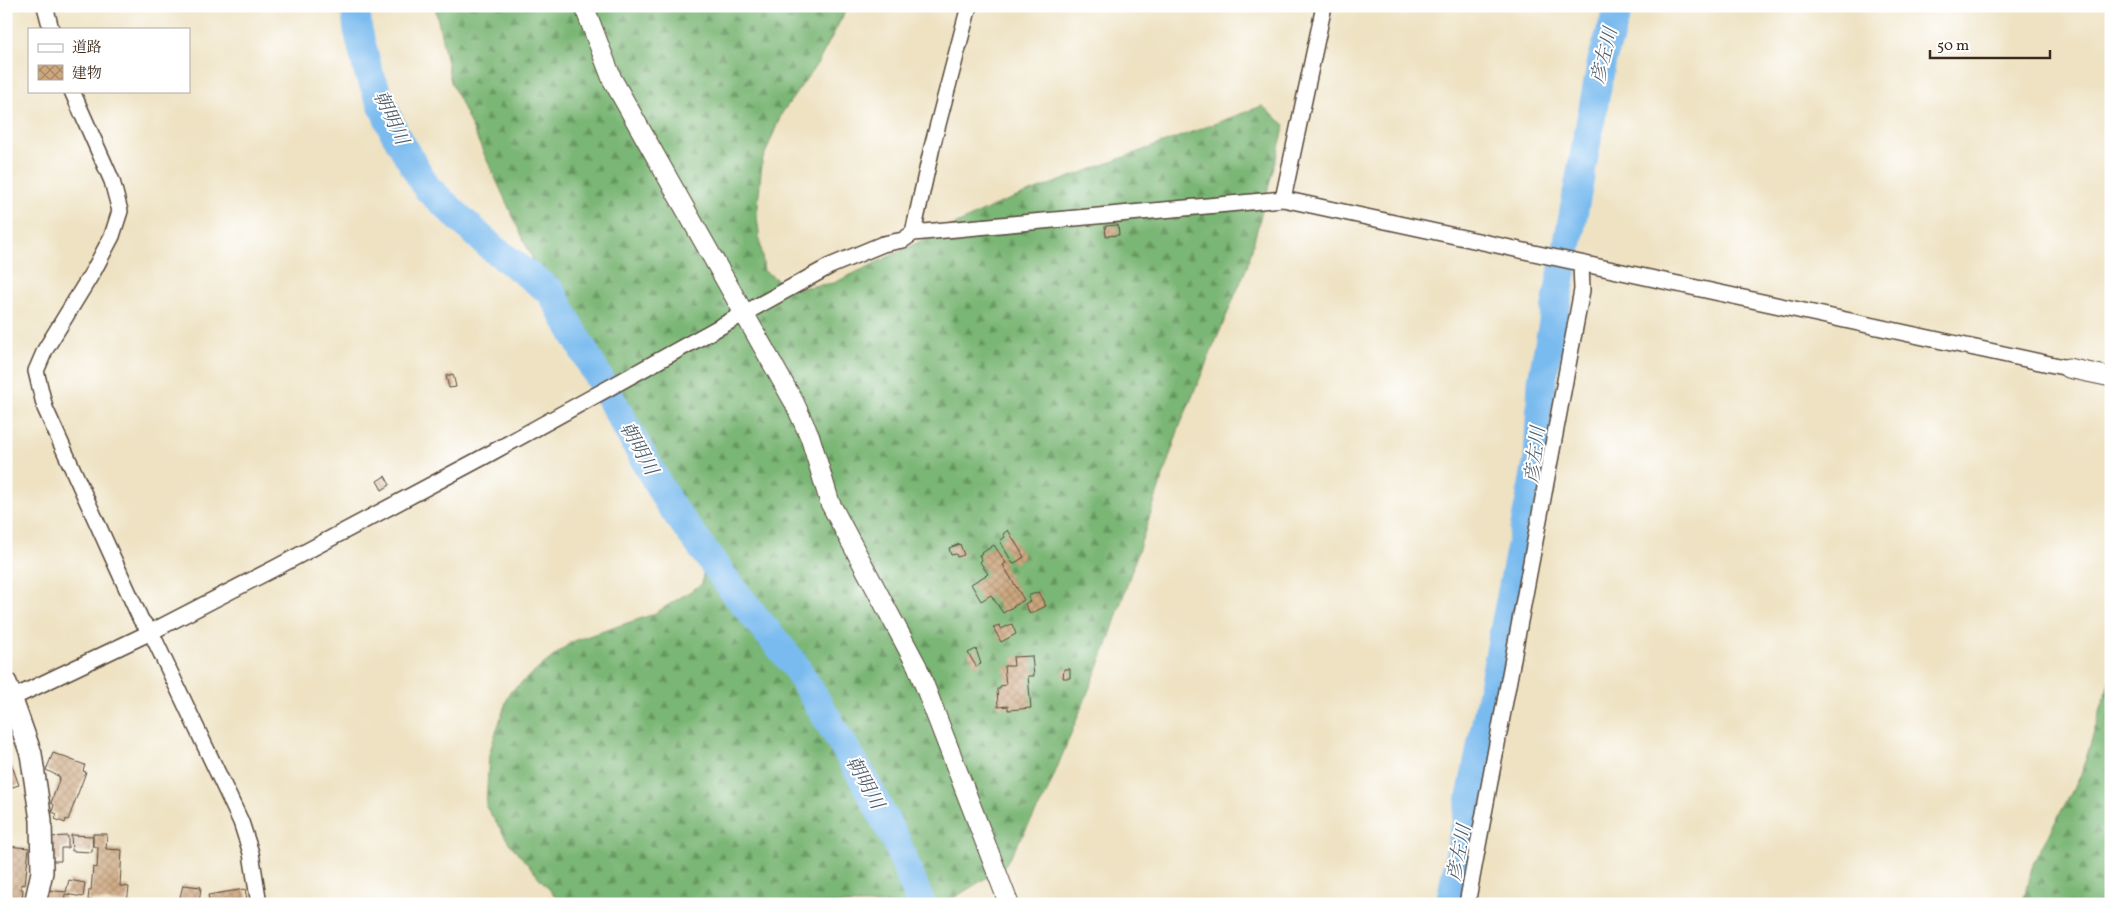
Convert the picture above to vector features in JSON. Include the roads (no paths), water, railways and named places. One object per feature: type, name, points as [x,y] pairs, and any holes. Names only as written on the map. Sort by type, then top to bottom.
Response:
[{"type":"main road","points":[[9,695],[30,754],[41,820],[42,872],[35,904]]},
{"type":"street","points":[[45,6],[51,28]]},
{"type":"street","points":[[584,6],[612,79],[742,313],[794,402],[810,437],[830,503],[917,666],[1009,904]]},
{"type":"street","points":[[913,233],[932,147],[969,6]]},
{"type":"street","points":[[1282,199],[1324,6]]},
{"type":"street","points":[[72,92],[112,181],[120,211],[112,236],[44,350],[36,371],[45,408],[141,620],[151,632],[241,822],[251,853],[259,904]]},
{"type":"street","points":[[9,695],[151,632],[491,453],[742,313],[850,257],[903,240],[913,233],[1282,199],[2111,377]]},
{"type":"street","points":[[1467,904],[1582,290],[1579,263]]},
{"type":"waterway","name":"朝明川","points":[[355,6],[358,30],[368,71],[394,132],[427,188],[492,248],[551,292],[668,502],[733,590],[794,664],[860,773],[896,841],[921,904]]},
{"type":"waterway","name":"彦左川","points":[[1450,904],[1538,459],[1542,381],[1602,60],[1619,6]]}]
